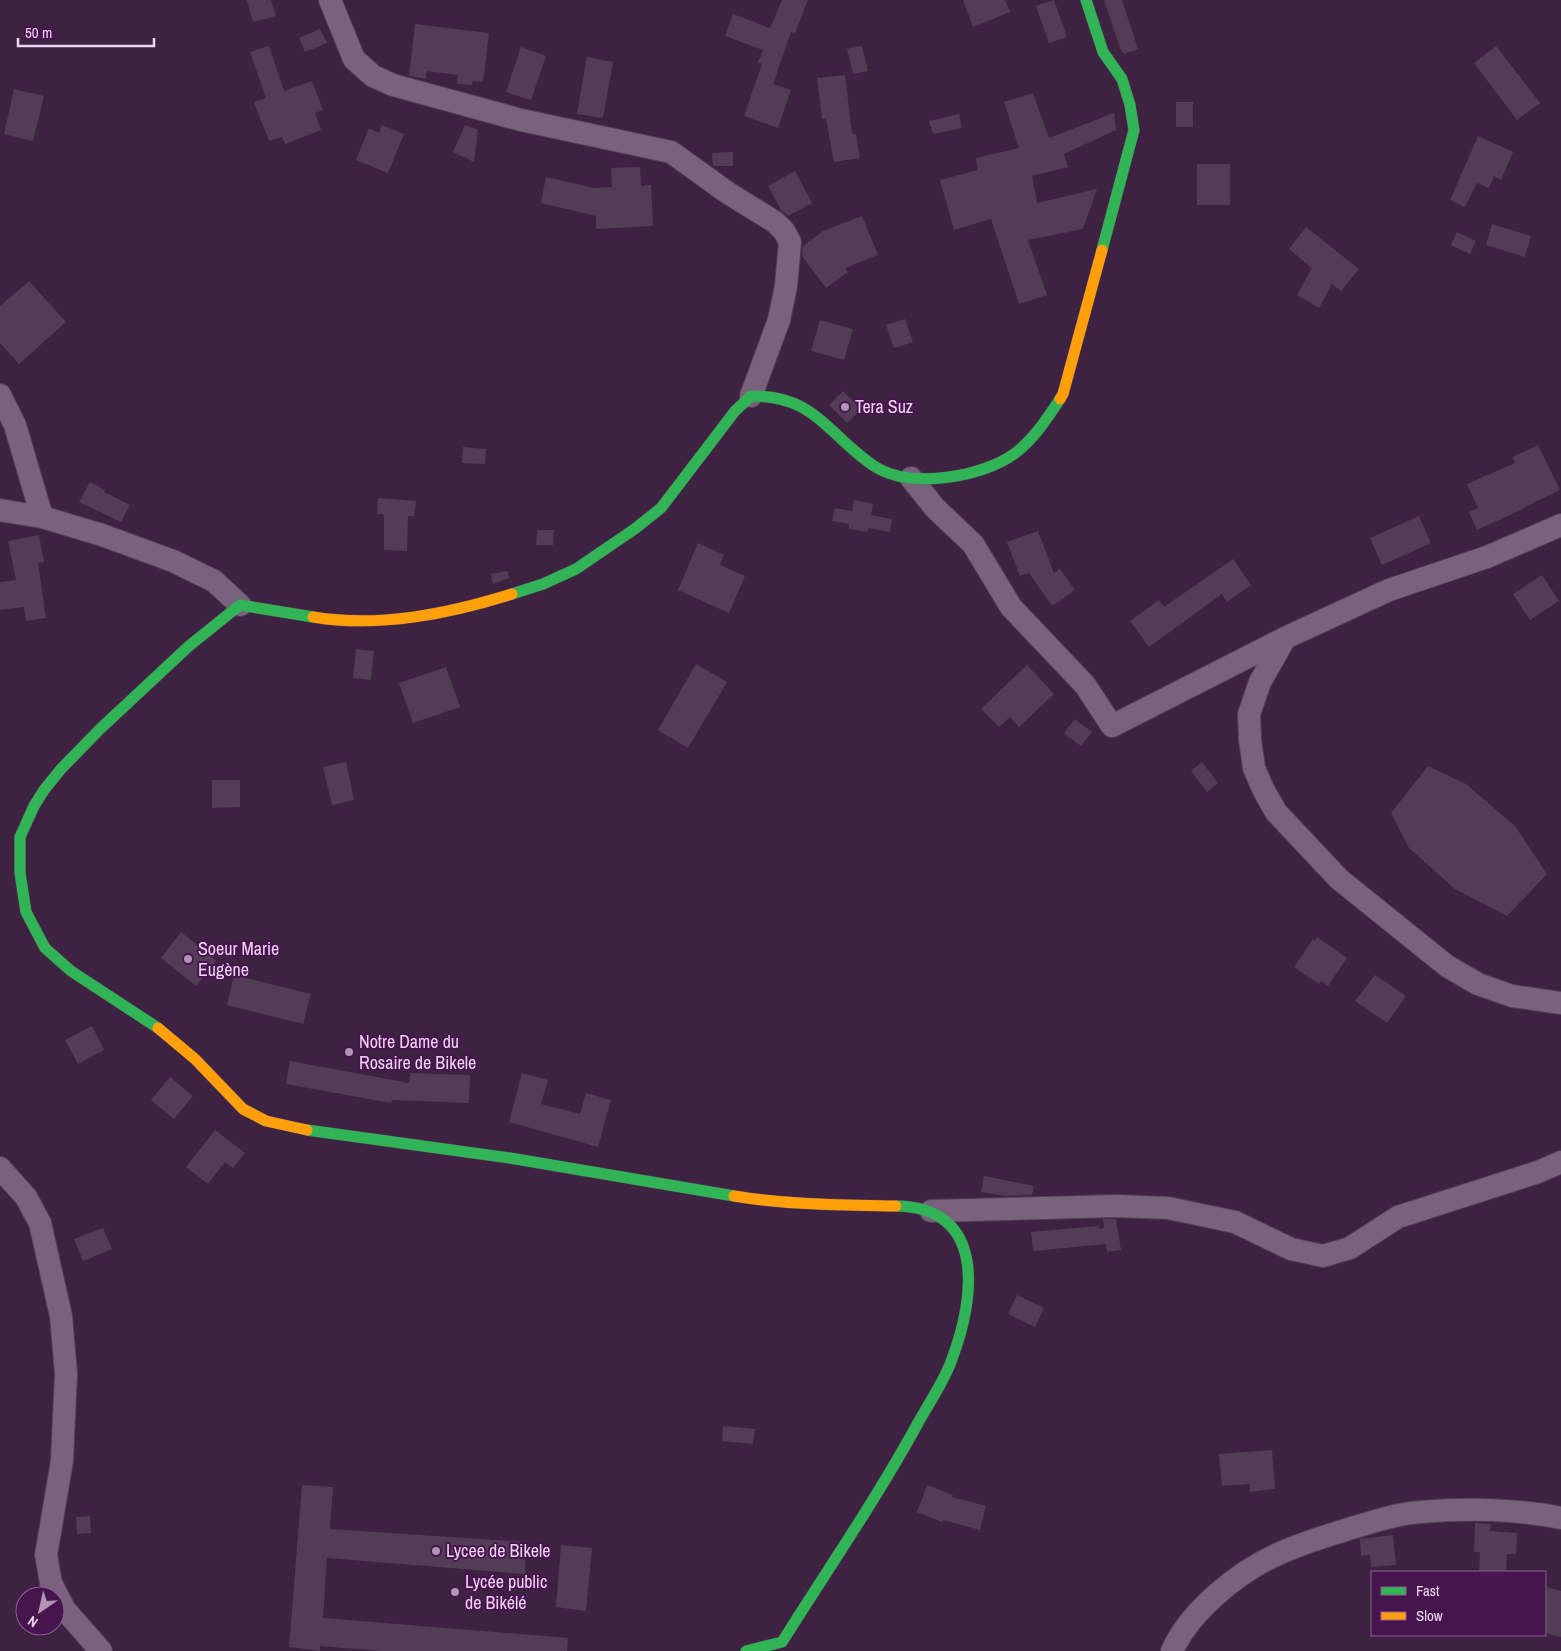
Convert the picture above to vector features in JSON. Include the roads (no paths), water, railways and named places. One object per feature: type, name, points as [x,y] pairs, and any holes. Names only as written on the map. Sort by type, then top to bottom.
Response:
[{"type":"street","points":[[0,510],[42,517],[102,535],[174,561],[214,582],[240,605],[326,619],[380,621],[428,615],[496,599],[543,584],[576,569],[636,528],[661,508],[735,410],[751,396],[779,320],[786,286],[790,242],[784,231],[671,152],[521,120],[393,85],[373,76],[354,59],[330,0]]},
{"type":"street","points":[[751,396],[782,398],[802,407],[826,424],[858,455],[881,470],[911,478],[950,477],[990,467],[1013,456],[1041,428],[1062,394],[1134,130],[1130,105],[1122,79],[1103,52],[1086,0]]},
{"type":"street","points":[[0,395],[15,425],[42,517]]},
{"type":"street","points":[[911,478],[936,508],[973,544],[1010,607],[1085,685],[1112,726],[1285,638],[1389,590],[1487,557],[1561,525]]},
{"type":"street","points":[[240,605],[189,646],[100,729],[61,769],[34,806],[20,837],[20,873],[26,912],[45,948],[71,971],[163,1032],[195,1060],[243,1109],[266,1121],[321,1133],[387,1140],[510,1158],[769,1202],[805,1205],[906,1206],[931,1210],[1116,1206],[1168,1208],[1235,1222],[1291,1249],[1323,1256],[1350,1248],[1398,1217],[1538,1172],[1561,1162]]},
{"type":"street","points":[[1285,638],[1260,682],[1249,714],[1254,768],[1262,789],[1276,812],[1339,879],[1446,966],[1478,984],[1512,996],[1561,1003]]},
{"type":"street","points":[[0,1168],[26,1197],[40,1223],[62,1316],[66,1374],[62,1461],[46,1555],[51,1583],[65,1610],[101,1651]]},
{"type":"street","points":[[746,1651],[786,1646],[897,1460],[952,1361],[964,1315],[969,1278],[966,1252],[953,1226],[931,1210]]},
{"type":"street","points":[[1172,1651],[1177,1639],[1202,1609],[1231,1582],[1276,1555],[1340,1532],[1377,1520],[1420,1512],[1489,1511],[1561,1518]]},
{"type":"place","name":"Tera Suz","points":[[845,407]]},
{"type":"place","name":"Soeur Marie Eugène","points":[[188,959]]},
{"type":"place","name":"Notre Dame du Rosaire de Bikele","points":[[349,1052]]},
{"type":"place","name":"Lycee de Bikele","points":[[436,1551]]},
{"type":"place","name":"Lycée public de Bikélé","points":[[455,1592]]}]
